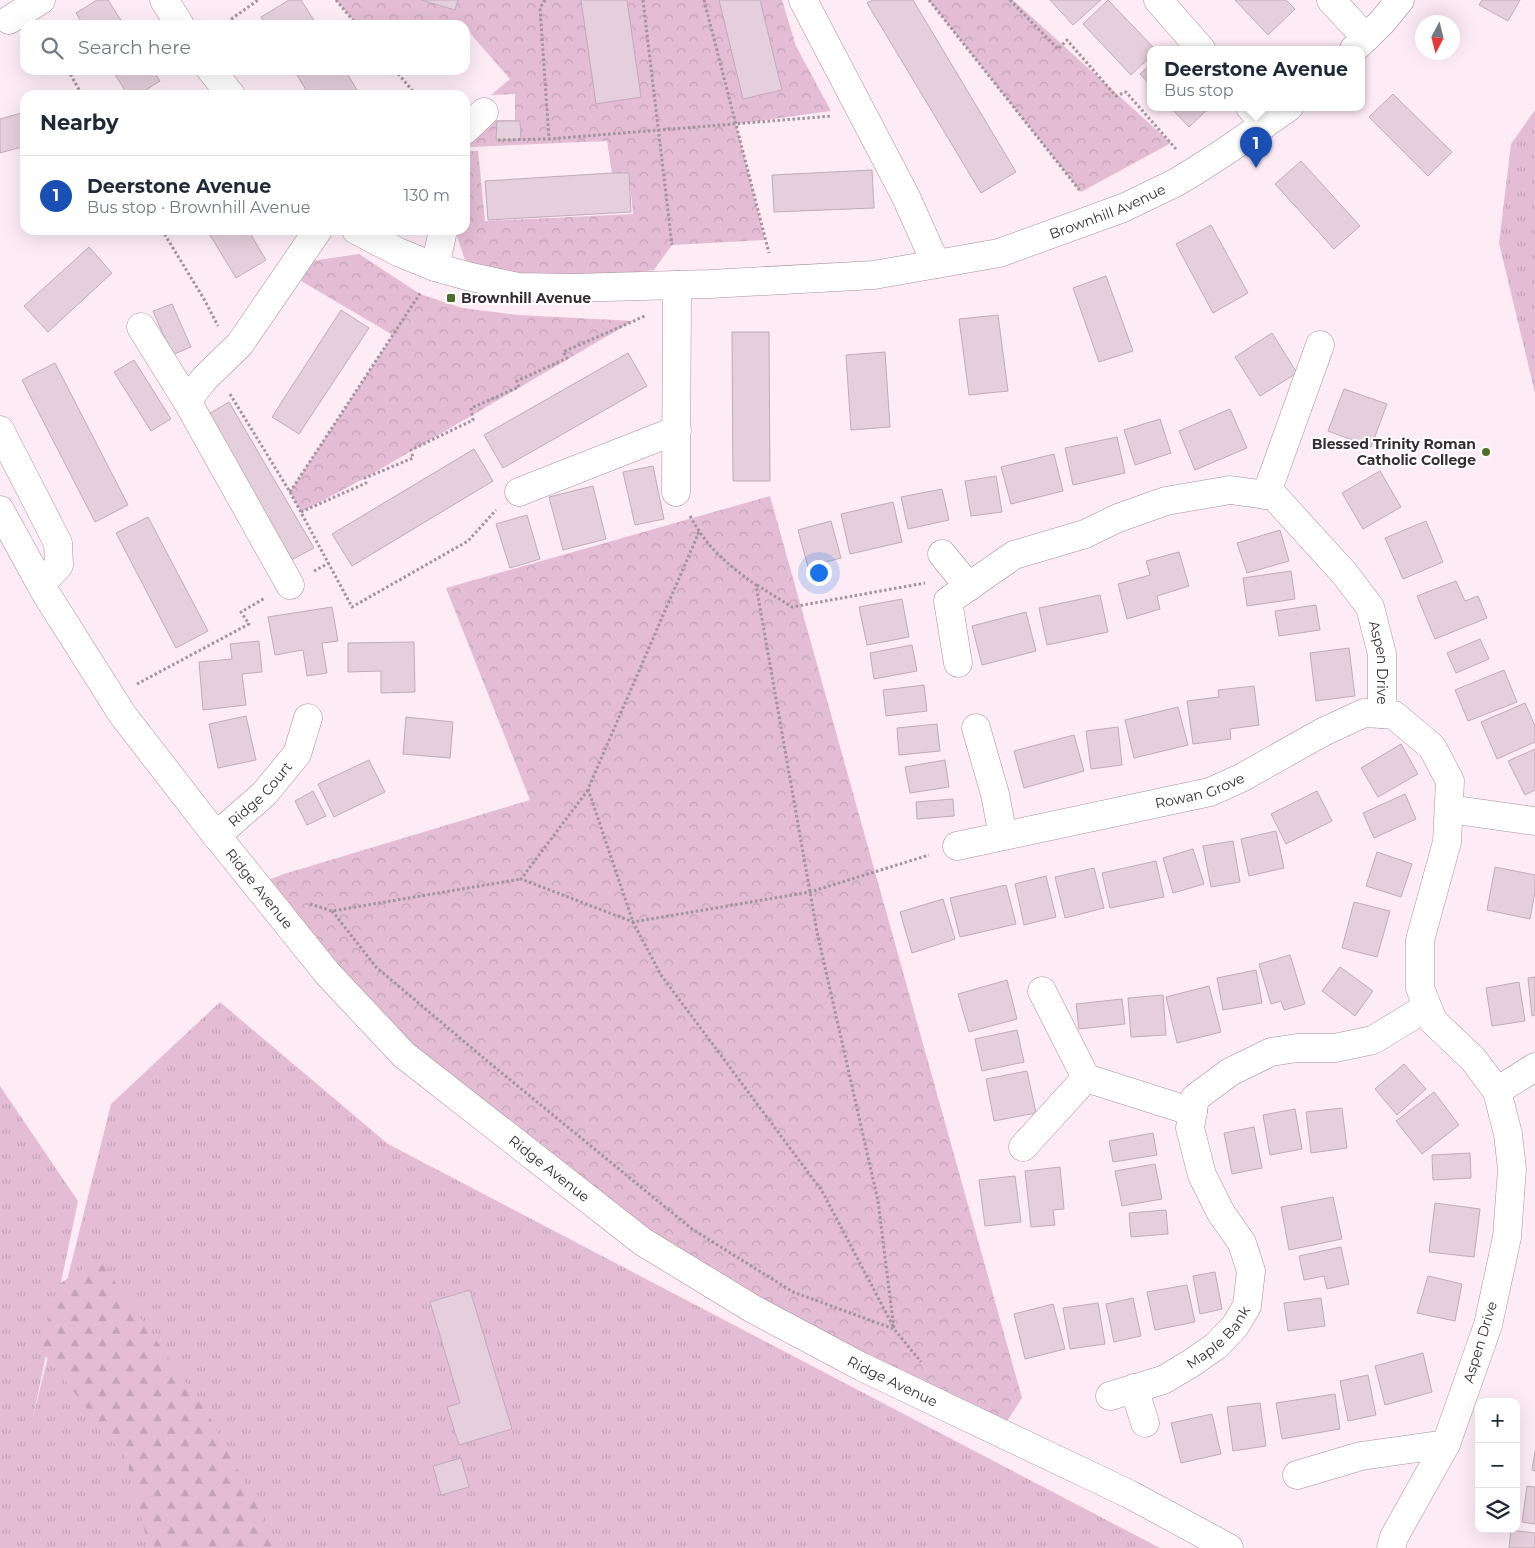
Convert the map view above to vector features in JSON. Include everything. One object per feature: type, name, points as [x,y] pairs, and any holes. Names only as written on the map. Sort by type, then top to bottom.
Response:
[{"type":"street","points":[[9,20],[41,0]]},
{"type":"street","points":[[164,0],[177,20]]},
{"type":"street","points":[[803,0],[906,197],[936,264]]},
{"type":"street","points":[[1158,0],[1198,46]]},
{"type":"street","points":[[1331,0],[1360,44],[1400,0]]},
{"type":"street","points":[[215,75],[227,90]]},
{"type":"street","name":"Brownhill Avenue","points":[[366,235],[435,268],[471,278],[518,287],[573,288],[677,285],[874,275],[999,253],[1123,208],[1175,183],[1226,151],[1258,115],[1274,111]]},
{"type":"street","points":[[187,401],[204,379],[240,344],[315,235]]},
{"type":"street","points":[[435,268],[442,235]]},
{"type":"street","points":[[676,492],[677,285]]},
{"type":"street","points":[[141,326],[187,401],[290,585]]},
{"type":"street","points":[[1266,495],[1320,345]]},
{"type":"street","points":[[0,430],[58,543],[59,565],[41,584]]},
{"type":"street","points":[[525,489],[677,430]]},
{"type":"street","name":"Aspen Drive","points":[[959,594],[1014,555],[1085,534],[1118,518],[1166,501],[1230,490],[1274,496],[1344,573],[1370,607],[1382,654],[1382,714],[1394,715],[1432,747],[1450,781],[1447,842],[1420,940],[1420,988],[1432,1020],[1473,1059],[1497,1091],[1508,1134],[1512,1169],[1507,1238],[1488,1325],[1446,1444],[1394,1537],[1390,1548]]},
{"type":"street","name":"Ridge Avenue","points":[[0,510],[41,584],[122,714],[216,836],[327,973],[404,1055],[643,1242],[753,1309],[862,1367],[1129,1494],[1230,1548]]},
{"type":"street","points":[[942,554],[959,594],[958,663]]},
{"type":"street","name":"Rowan Grove","points":[[957,846],[1210,792],[1241,778],[1322,732],[1364,713],[1382,714]]},
{"type":"street","name":"Ridge Court","points":[[216,836],[264,794],[297,754],[308,718]]},
{"type":"street","points":[[976,728],[995,794],[1004,836]]},
{"type":"street","points":[[1449,809],[1534,821]]},
{"type":"street","points":[[1042,991],[1086,1078],[1193,1112]]},
{"type":"street","name":"Maple Bank","points":[[1145,1422],[1122,1392],[1162,1380],[1190,1364],[1216,1346],[1235,1326],[1247,1306],[1251,1271],[1242,1243],[1221,1213],[1202,1175],[1190,1128],[1195,1098],[1230,1072],[1271,1052],[1298,1048],[1335,1048],[1373,1040],[1427,1007]]},
{"type":"street","points":[[1497,1091],[1535,1068]]},
{"type":"street","points":[[1023,1147],[1086,1078]]},
{"type":"street","points":[[1297,1475],[1362,1456],[1446,1444]]},
{"type":"path","points":[[231,20],[258,0]]},
{"type":"path","points":[[336,0],[353,20]]},
{"type":"path","points":[[545,0],[540,8],[549,139]]},
{"type":"path","points":[[643,0],[672,245]]},
{"type":"path","points":[[704,0],[776,280]]},
{"type":"path","points":[[929,0],[1100,216]]},
{"type":"path","points":[[1010,0],[1058,49],[1067,40],[1116,96],[1126,92],[1195,170]]},
{"type":"path","points":[[71,75],[79,90]]},
{"type":"path","points":[[399,75],[412,90]]},
{"type":"path","points":[[496,140],[549,139],[862,113]]},
{"type":"path","points":[[165,235],[204,299],[225,340],[240,344]]},
{"type":"path","points":[[290,492],[420,294],[435,268]]},
{"type":"path","points":[[301,512],[366,484],[365,478],[413,458],[412,450],[473,420],[471,408],[519,387],[517,381],[567,358],[563,352],[650,314],[678,313]]},
{"type":"path","points":[[204,379],[228,391],[290,492],[352,607],[468,541],[508,497],[525,489]]},
{"type":"path","points":[[676,492],[699,532],[725,562],[756,585],[792,607],[926,583],[959,594]]},
{"type":"path","points":[[521,879],[588,789],[699,532]]},
{"type":"path","points":[[112,697],[249,624],[241,612],[329,563]]},
{"type":"path","points":[[756,585],[817,932],[878,1201],[894,1329]]},
{"type":"path","points":[[588,789],[633,922],[661,975],[822,1191],[894,1329],[923,1364]]},
{"type":"path","points":[[304,902],[332,910],[521,879],[633,922],[810,892],[957,846]]},
{"type":"path","points":[[332,910],[376,967],[692,1229],[793,1292],[894,1329]]},
{"type":"green space","points":[[336,0],[782,0],[796,46],[831,111],[736,124],[765,240],[672,245],[654,270],[604,277],[494,274],[465,260],[457,235],[470,235],[471,151],[478,151],[485,221],[633,214],[629,173],[612,173],[607,141],[470,147],[476,120],[515,120],[515,94],[491,95],[510,79],[470,33],[470,20],[353,20]]},
{"type":"green space","points":[[929,0],[1013,0],[1171,143],[1081,192]]},
{"type":"green space","points":[[1535,110],[1535,393],[1499,243],[1511,144]]},
{"type":"green space","points":[[359,254],[420,294],[462,308],[519,315],[633,321],[365,478],[301,512],[290,492],[393,335],[301,281],[311,261]]},
{"type":"green space","points":[[770,496],[1022,1398],[1000,1432],[753,1309],[404,1055],[256,885],[284,874],[530,800],[446,588]]},
{"type":"green space","points":[[220,1002],[388,1144],[1160,1548],[0,1548],[0,1086],[78,1201],[33,1417],[111,1104]]},
{"type":"green space","points":[[99,1259],[208,1414],[280,1548],[149,1548],[126,1458],[41,1350],[59,1284]]},
{"type":"building","points":[[97,0],[108,0],[121,20],[80,20],[76,13]]},
{"type":"building","points":[[289,0],[301,0],[314,20],[263,20],[261,17]]},
{"type":"building","points":[[421,0],[458,0],[455,10]]},
{"type":"building","points":[[581,0],[627,0],[641,97],[596,104]]},
{"type":"building","points":[[719,0],[760,0],[782,90],[743,99]]},
{"type":"building","points":[[873,0],[913,0],[1016,172],[981,193],[867,3]]},
{"type":"building","points":[[1050,0],[1101,0],[1073,25]]},
{"type":"building","points":[[1108,0],[1152,46],[1147,46],[1147,60],[1131,75],[1083,24]]},
{"type":"building","points":[[1235,0],[1286,0],[1295,9],[1268,35]]},
{"type":"building","points":[[1482,0],[1520,0],[1508,21],[1479,5]]},
{"type":"building","points":[[1147,68],[1147,82],[1140,74]]},
{"type":"building","points":[[115,75],[156,75],[160,81],[146,90],[125,90]]},
{"type":"building","points":[[297,75],[348,75],[357,90],[306,90]]},
{"type":"building","points":[[1393,94],[1452,152],[1428,176],[1369,117]]},
{"type":"building","points":[[1174,111],[1206,111],[1189,127]]},
{"type":"building","points":[[20,113],[20,147],[0,153],[0,119]]},
{"type":"building","points":[[497,121],[520,121],[521,140],[496,140]]},
{"type":"building","points":[[1301,161],[1360,226],[1334,249],[1275,184]]},
{"type":"building","points":[[872,170],[874,208],[774,212],[772,175]]},
{"type":"building","points":[[629,173],[631,212],[488,220],[485,181]]},
{"type":"building","points":[[1211,225],[1248,293],[1213,313],[1176,244]]},
{"type":"building","points":[[210,235],[251,235],[266,260],[236,278]]},
{"type":"building","points":[[89,247],[112,273],[48,332],[24,306]]},
{"type":"building","points":[[1106,276],[1133,351],[1099,362],[1073,288]]},
{"type":"building","points":[[172,304],[191,347],[172,355],[153,311]]},
{"type":"building","points":[[341,310],[369,328],[299,434],[272,417]]},
{"type":"building","points":[[998,315],[1008,391],[969,395],[959,319]]},
{"type":"building","points":[[732,332],[769,332],[770,481],[733,481]]},
{"type":"building","points":[[1272,333],[1297,373],[1260,396],[1235,357]]},
{"type":"building","points":[[885,352],[890,427],[851,430],[846,355]]},
{"type":"building","points":[[628,353],[647,386],[503,468],[484,435]]},
{"type":"building","points":[[134,360],[171,419],[151,431],[114,372]]},
{"type":"building","points":[[55,363],[128,505],[95,522],[22,380]]},
{"type":"building","points":[[1344,389],[1387,404],[1371,447],[1328,431]]},
{"type":"building","points":[[229,402],[314,548],[291,560],[207,415]]},
{"type":"building","points":[[1230,409],[1247,448],[1195,470],[1179,431]]},
{"type":"building","points":[[1160,419],[1171,453],[1135,465],[1124,430]]},
{"type":"building","points":[[1117,437],[1125,473],[1073,485],[1065,448]]},
{"type":"building","points":[[474,449],[493,481],[352,566],[332,534]]},
{"type":"building","points":[[1054,454],[1063,491],[1011,504],[1001,467]]},
{"type":"building","points":[[653,466],[664,519],[635,525],[623,472]]},
{"type":"building","points":[[1380,471],[1401,507],[1363,529],[1342,493]]},
{"type":"building","points":[[996,476],[1002,512],[971,516],[965,481]]},
{"type":"building","points":[[593,486],[606,539],[563,550],[549,497]]},
{"type":"building","points":[[942,489],[949,520],[908,529],[901,497]]},
{"type":"building","points":[[893,502],[902,542],[850,554],[841,514]]},
{"type":"building","points":[[527,515],[540,559],[510,568],[496,524]]},
{"type":"building","points":[[148,517],[208,631],[176,648],[116,533]]},
{"type":"building","points":[[831,521],[841,558],[808,567],[798,530]]},
{"type":"building","points":[[1426,521],[1443,562],[1403,579],[1385,538]]},
{"type":"building","points":[[1280,530],[1289,561],[1247,573],[1237,543]]},
{"type":"building","points":[[1179,552],[1189,586],[1157,596],[1160,609],[1127,619],[1118,584],[1150,575],[1146,561]]},
{"type":"building","points":[[1291,571],[1295,599],[1247,606],[1243,578]]},
{"type":"building","points":[[1456,581],[1465,601],[1478,596],[1487,618],[1435,639],[1417,596]]},
{"type":"building","points":[[1100,595],[1108,632],[1047,645],[1039,608]]},
{"type":"building","points":[[902,599],[909,637],[867,645],[859,607]]},
{"type":"building","points":[[1316,605],[1320,630],[1279,636],[1275,611]]},
{"type":"building","points":[[332,607],[338,641],[322,643],[327,673],[307,676],[303,650],[275,655],[268,617]]},
{"type":"building","points":[[1026,612],[1036,651],[982,665],[972,626]]},
{"type":"building","points":[[1480,639],[1489,659],[1456,673],[1447,653]]},
{"type":"building","points":[[259,641],[262,672],[242,674],[246,705],[203,710],[199,662],[232,659],[230,644]]},
{"type":"building","points":[[414,642],[415,692],[381,693],[381,671],[348,672],[348,643]]},
{"type":"building","points":[[912,645],[917,671],[874,679],[870,653]]},
{"type":"building","points":[[1349,648],[1355,696],[1316,701],[1310,653]]},
{"type":"building","points":[[1504,670],[1517,702],[1468,721],[1455,690]]},
{"type":"building","points":[[924,685],[927,711],[886,716],[883,690]]},
{"type":"building","points":[[1254,686],[1259,725],[1230,729],[1231,739],[1193,744],[1187,701],[1219,697],[1218,690]]},
{"type":"building","points":[[1525,703],[1535,726],[1535,742],[1497,759],[1481,722]]},
{"type":"building","points":[[1178,707],[1188,745],[1134,758],[1125,720]]},
{"type":"building","points":[[246,716],[256,760],[218,768],[209,724]]},
{"type":"building","points":[[406,717],[453,722],[450,758],[403,754]]},
{"type":"building","points":[[937,724],[940,751],[899,755],[897,728]]},
{"type":"building","points":[[1118,727],[1122,765],[1091,769],[1086,731]]},
{"type":"building","points":[[1074,735],[1084,771],[1024,788],[1014,751]]},
{"type":"building","points":[[1401,744],[1418,774],[1378,797],[1361,768]]},
{"type":"building","points":[[1535,749],[1535,790],[1525,795],[1508,761]]},
{"type":"building","points":[[369,760],[385,792],[334,817],[318,784]]},
{"type":"building","points":[[945,760],[949,787],[910,793],[905,767]]},
{"type":"building","points":[[313,791],[326,816],[307,825],[295,801]]},
{"type":"building","points":[[1317,791],[1332,821],[1286,844],[1271,814]]},
{"type":"building","points":[[1405,794],[1416,819],[1374,838],[1363,813]]},
{"type":"building","points":[[953,799],[954,816],[917,819],[916,802]]},
{"type":"building","points":[[1276,831],[1284,868],[1249,876],[1241,839]]},
{"type":"building","points":[[1233,841],[1240,882],[1211,887],[1203,846]]},
{"type":"building","points":[[1193,849],[1204,884],[1173,893],[1163,858]]},
{"type":"building","points":[[1377,852],[1412,864],[1401,897],[1366,886]]},
{"type":"building","points":[[1156,861],[1164,897],[1110,908],[1102,873]]},
{"type":"building","points":[[1495,867],[1535,875],[1535,892],[1530,919],[1487,910]]},
{"type":"building","points":[[1094,868],[1104,908],[1065,918],[1055,877]]},
{"type":"building","points":[[1046,876],[1056,917],[1024,925],[1015,884]]},
{"type":"building","points":[[1006,885],[1016,924],[960,937],[950,898]]},
{"type":"building","points":[[943,899],[955,939],[912,953],[900,912]]},
{"type":"building","points":[[1354,902],[1390,911],[1377,957],[1342,948]]},
{"type":"building","points":[[1290,955],[1305,1004],[1284,1010],[1281,1001],[1271,1004],[1259,964]]},
{"type":"building","points":[[1340,967],[1373,991],[1355,1016],[1322,991]]},
{"type":"building","points":[[1256,970],[1262,1003],[1223,1010],[1217,978]]},
{"type":"building","points":[[1535,977],[1535,1015],[1532,1016],[1528,978]]},
{"type":"building","points":[[1007,980],[1017,1019],[969,1032],[958,994]]},
{"type":"building","points":[[1519,982],[1525,1021],[1492,1026],[1486,988]]},
{"type":"building","points":[[1209,986],[1221,1032],[1177,1043],[1166,997]]},
{"type":"building","points":[[1163,995],[1166,1035],[1131,1037],[1128,998]]},
{"type":"building","points":[[1122,999],[1125,1024],[1079,1029],[1076,1004]]},
{"type":"building","points":[[1017,1030],[1024,1062],[982,1071],[975,1039]]},
{"type":"building","points":[[1404,1064],[1426,1089],[1397,1115],[1375,1089]]},
{"type":"building","points":[[1027,1071],[1036,1113],[994,1121],[986,1079]]},
{"type":"building","points":[[1434,1092],[1459,1125],[1422,1154],[1396,1121]]},
{"type":"building","points":[[1342,1108],[1347,1148],[1311,1153],[1306,1112]]},
{"type":"building","points":[[1295,1109],[1302,1149],[1270,1155],[1263,1115]]},
{"type":"building","points":[[1254,1127],[1262,1168],[1232,1174],[1224,1133]]},
{"type":"building","points":[[1153,1133],[1157,1155],[1113,1162],[1109,1141]]},
{"type":"building","points":[[1470,1153],[1471,1178],[1433,1180],[1432,1155]]},
{"type":"building","points":[[1155,1164],[1162,1199],[1122,1206],[1115,1171]]},
{"type":"building","points":[[1060,1167],[1064,1209],[1053,1210],[1055,1225],[1031,1227],[1025,1171]]},
{"type":"building","points":[[1015,1176],[1021,1222],[985,1226],[979,1180]]},
{"type":"building","points":[[1333,1197],[1342,1239],[1289,1250],[1281,1207]]},
{"type":"building","points":[[1435,1203],[1480,1209],[1474,1257],[1429,1252]]},
{"type":"building","points":[[1166,1210],[1168,1234],[1131,1237],[1129,1213]]},
{"type":"building","points":[[1341,1247],[1349,1284],[1327,1289],[1324,1276],[1304,1280],[1299,1256]]},
{"type":"building","points":[[1215,1272],[1222,1309],[1200,1314],[1193,1276]]},
{"type":"building","points":[[1428,1276],[1462,1284],[1455,1321],[1417,1313]]},
{"type":"building","points":[[1187,1285],[1195,1322],[1155,1330],[1147,1292]]},
{"type":"building","points":[[470,1290],[512,1429],[459,1445],[447,1407],[460,1403],[430,1302]]},
{"type":"building","points":[[1133,1298],[1141,1336],[1114,1342],[1106,1304]]},
{"type":"building","points":[[1321,1298],[1325,1326],[1288,1331],[1284,1303]]},
{"type":"building","points":[[1098,1303],[1105,1344],[1070,1349],[1063,1308]]},
{"type":"building","points":[[1053,1304],[1065,1349],[1025,1359],[1014,1314]]},
{"type":"building","points":[[1423,1353],[1432,1392],[1385,1405],[1375,1366]]},
{"type":"building","points":[[1368,1375],[1376,1415],[1348,1421],[1340,1381]]},
{"type":"building","points":[[1335,1394],[1340,1429],[1282,1439],[1276,1403]]},
{"type":"building","points":[[1260,1403],[1266,1446],[1233,1451],[1227,1407]]},
{"type":"building","points":[[1212,1414],[1221,1454],[1181,1463],[1171,1423]]},
{"type":"building","points":[[1535,1451],[1535,1471],[1532,1470]]},
{"type":"building","points":[[461,1458],[469,1487],[441,1495],[433,1466]]},
{"type":"building","points":[[1527,1486],[1535,1487],[1535,1524],[1522,1522]]},
{"type":"building","points":[[1520,1531],[1535,1533],[1535,1548],[1509,1548],[1511,1533],[1520,1533]]},
{"type":"place","name":"Deerstone Avenue","points":[[1256,168]]},
{"type":"place","name":"Brownhill Avenue","points":[[451,298]]},
{"type":"place","name":"Blessed Trinity Roman Catholic College","points":[[1486,452]]}]
